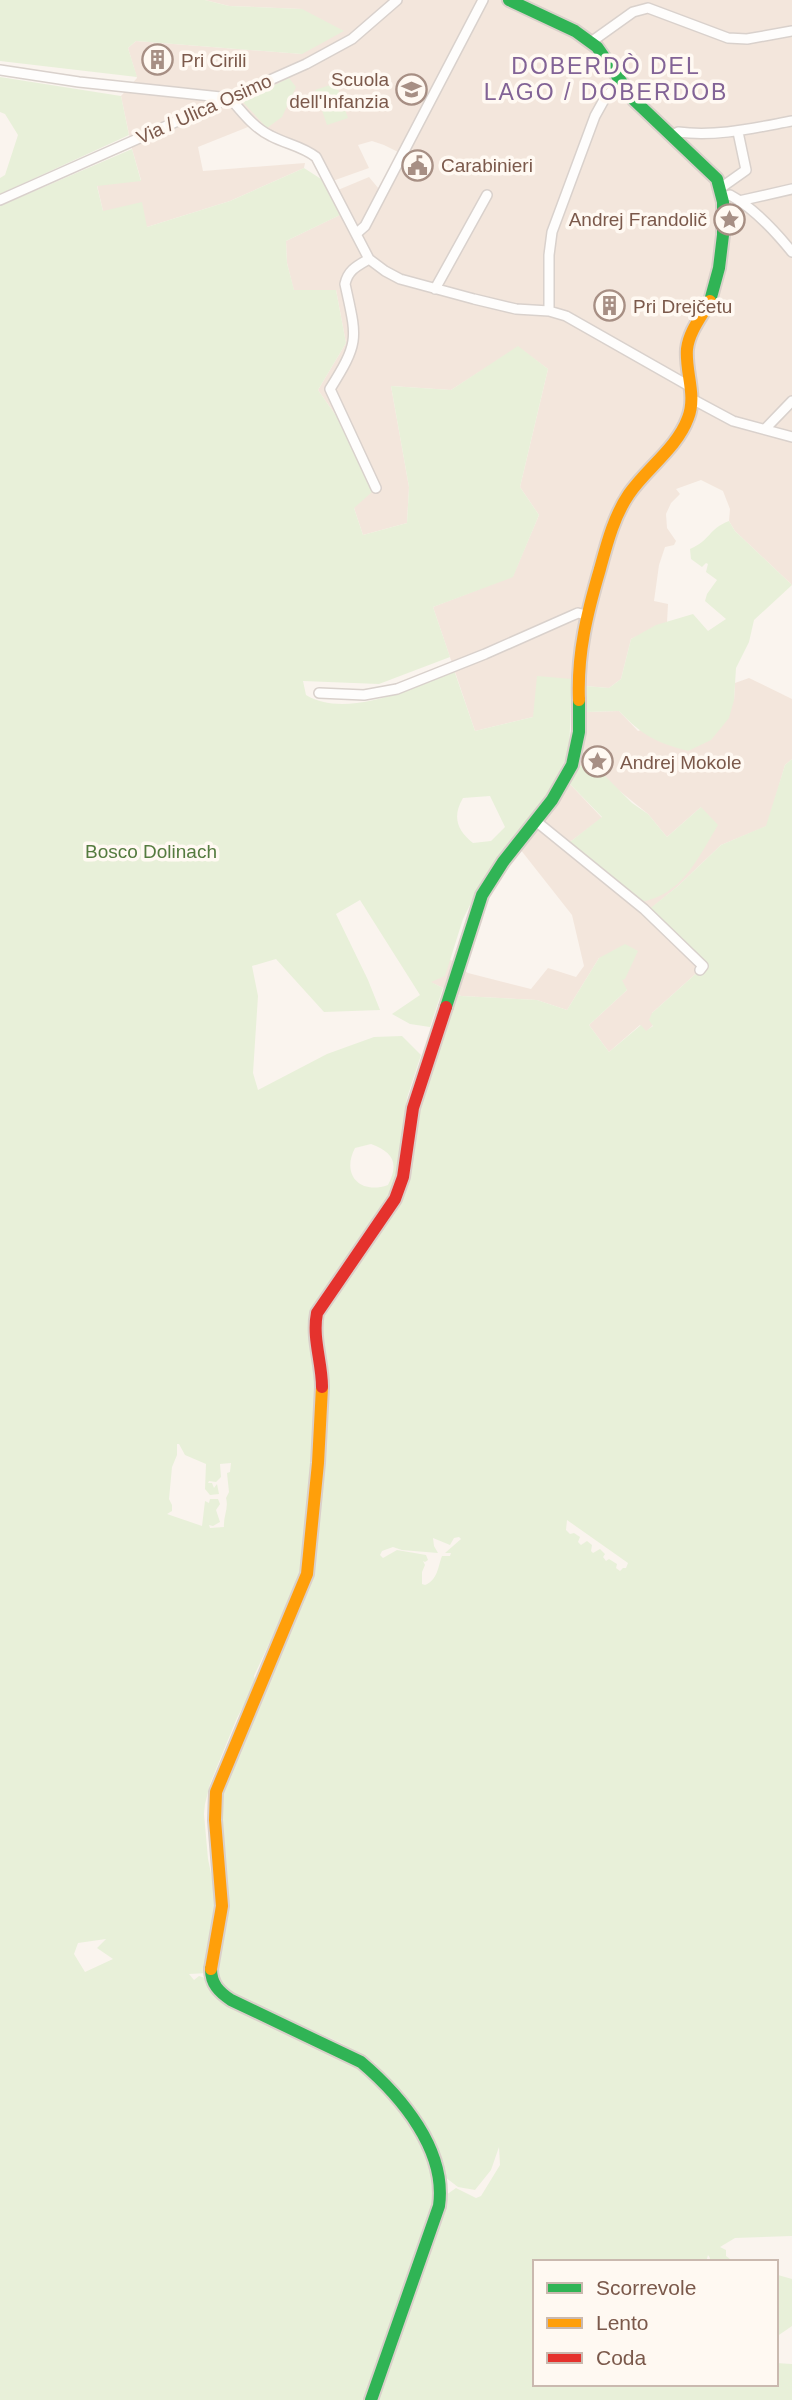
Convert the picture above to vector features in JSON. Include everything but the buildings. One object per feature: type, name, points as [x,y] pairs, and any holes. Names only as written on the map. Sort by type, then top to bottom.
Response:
[{"type":"street","name":"Via / Ulica Osimo","points":[[0,200],[335,49],[352,39],[397,0]]},
{"type":"street","points":[[357,233],[365,226],[483,0]]},
{"type":"street","points":[[371,2400],[439,2206],[442,2190],[439,2173],[434,2157],[422,2136],[377,2073],[361,2062],[231,2000],[220,1993],[213,1983],[211,1973],[222,1906],[213,1813],[216,1792],[307,1574],[322,1376],[314,1322],[322,1305],[395,1199],[403,1177],[413,1108],[481,895],[495,870],[537,822],[571,767],[579,731],[578,674],[586,615],[616,517],[640,479],[687,421],[691,393],[687,350],[695,328],[709,304],[716,282],[724,213],[723,192],[710,171],[634,100],[607,60],[591,42],[575,31],[509,0]]},
{"type":"street","points":[[591,42],[633,12],[648,8],[729,38],[747,39],[792,31]]},
{"type":"street","points":[[0,70],[79,82],[230,98],[250,121],[269,136],[307,150],[316,157],[369,258],[385,271],[435,289],[516,309],[549,311],[566,316],[733,421],[792,437]]},
{"type":"street","points":[[549,311],[549,255],[552,232],[595,116],[605,98],[620,82]]},
{"type":"street","points":[[678,139],[678,132],[737,132],[792,121]]},
{"type":"street","points":[[723,192],[746,170],[737,132]]},
{"type":"street","points":[[739,201],[792,189]]},
{"type":"street","points":[[723,192],[739,201],[780,237],[792,252]]},
{"type":"street","points":[[435,289],[487,195]]},
{"type":"street","points":[[369,258],[352,268],[347,277],[345,284],[355,342],[330,390],[376,488]]},
{"type":"street","points":[[765,429],[792,401]]},
{"type":"street","points":[[319,693],[365,695],[397,689],[572,616],[586,615]]},
{"type":"street","points":[[537,822],[644,909],[702,968]]},
{"type":"shaded area","points":[[205,0],[792,0],[792,585],[735,531],[729,521],[730,509],[723,491],[701,480],[676,489],[680,494],[671,503],[666,514],[667,528],[676,541],[674,545],[665,547],[659,565],[654,601],[668,604],[667,622],[631,639],[621,679],[609,688],[585,686],[572,679],[533,717],[475,731],[433,607],[513,576],[539,515],[520,487],[548,369],[518,347],[451,390],[391,386],[409,487],[407,523],[363,535],[354,508],[344,427],[318,390],[346,343],[336,290],[294,291],[287,263],[286,241],[348,211],[338,190],[369,177],[379,189],[398,152],[372,141],[358,145],[369,168],[324,184],[314,160],[248,127],[198,147],[203,171],[305,163],[304,168],[230,201],[147,227],[103,211],[97,185],[141,180],[121,96],[137,78],[128,48],[136,41],[302,54],[302,9],[229,6]]},
{"type":"shaded area","points":[[749,678],[792,699],[792,759],[785,765],[767,826],[721,845],[643,915],[700,970],[652,1013],[653,1025],[646,1032],[640,1025],[609,1052],[589,1025],[627,990],[599,958],[567,1010],[537,1000],[461,996],[430,982],[399,937],[410,900],[434,912],[422,955],[451,960],[468,973],[531,989],[548,968],[576,977],[584,966],[572,915],[520,849],[545,819],[569,783],[602,818],[570,842],[565,851],[639,902],[701,807],[667,837],[648,814],[621,792],[584,766],[576,766],[586,712],[619,711],[638,731],[734,700],[735,683]]},
{"type":"green space","points":[[0,0],[205,0],[229,6],[302,9],[344,31],[302,54],[136,41],[128,48],[137,77],[0,61]]},
{"type":"green space","points":[[0,77],[121,96],[129,135],[0,194],[0,178],[5,175],[18,135],[5,114],[0,112]]},
{"type":"green space","points":[[289,78],[296,87],[282,117],[267,128],[242,101]]},
{"type":"green space","points":[[336,83],[348,118],[327,125],[315,90]]},
{"type":"green space","name":"Bosco Dolinach","points":[[132,149],[141,181],[97,186],[103,211],[142,202],[147,227],[230,201],[304,168],[321,179],[340,215],[286,241],[287,263],[294,290],[336,290],[346,343],[318,390],[344,427],[372,492],[354,508],[363,535],[407,523],[409,487],[391,386],[451,390],[518,346],[548,369],[520,487],[539,515],[513,577],[433,607],[450,657],[379,684],[303,681],[306,695],[322,702],[360,703],[401,693],[454,670],[475,731],[533,717],[537,676],[572,679],[569,752],[548,795],[484,877],[463,919],[445,976],[431,982],[443,988],[430,1027],[410,1024],[392,1014],[420,995],[360,900],[336,914],[380,1010],[324,1012],[276,959],[252,966],[258,996],[253,1073],[258,1090],[327,1054],[374,1037],[402,1036],[421,1055],[407,1098],[398,1170],[388,1197],[320,1296],[311,1316],[317,1367],[303,1560],[297,1584],[254,1676],[256,1683],[237,1718],[210,1784],[204,1814],[208,1859],[221,1922],[208,1973],[189,1974],[194,1980],[199,1976],[205,1978],[211,1992],[220,2001],[363,2068],[411,2126],[430,2162],[435,2178],[435,2203],[366,2400],[0,2400],[0,206]],"holes":[[[490,796],[505,827],[491,841],[473,843],[463,833],[457,817],[463,798]],[[371,1144],[389,1154],[393,1170],[388,1185],[369,1187],[356,1180],[350,1167],[355,1148]],[[179,1444],[185,1455],[206,1464],[205,1489],[210,1495],[219,1494],[217,1484],[214,1488],[212,1483],[208,1483],[216,1482],[221,1477],[220,1464],[231,1463],[230,1472],[227,1473],[229,1492],[226,1498],[224,1527],[210,1528],[209,1525],[220,1522],[216,1510],[220,1504],[218,1499],[210,1499],[209,1503],[205,1501],[202,1526],[167,1514],[172,1511],[169,1499],[172,1467]],[[106,1939],[97,1948],[113,1959],[85,1972],[74,1954],[78,1943]]]},
{"type":"green space","points":[[729,521],[735,531],[792,585],[754,620],[749,642],[736,668],[734,700],[729,718],[711,740],[688,751],[650,737],[619,711],[586,712],[585,686],[609,688],[621,679],[631,639],[656,625],[693,614],[708,631],[726,619],[705,601],[717,580],[706,572],[708,564],[702,567],[691,559],[690,549],[702,542],[717,527]]},
{"type":"green space","points":[[792,759],[792,2236],[735,2238],[720,2247],[726,2250],[726,2256],[731,2260],[710,2260],[708,2255],[707,2260],[533,2260],[533,2386],[778,2386],[778,2363],[792,2364],[792,2400],[377,2400],[438,2229],[446,2195],[456,2188],[476,2198],[481,2196],[500,2165],[499,2147],[491,2170],[475,2190],[458,2187],[445,2177],[424,2130],[394,2085],[375,2063],[341,2043],[234,1995],[218,1981],[226,1909],[219,1814],[222,1773],[307,1574],[322,1397],[314,1329],[395,1198],[413,1108],[455,994],[537,1000],[567,1010],[599,958],[625,944],[638,951],[625,979],[622,980],[627,990],[589,1025],[609,1052],[641,1025],[646,1031],[653,1026],[649,1020],[652,1013],[700,970],[642,915],[678,886],[721,845],[766,826],[785,765]],"holes":[[[567,1520],[628,1563],[626,1568],[620,1571],[616,1568],[617,1564],[609,1559],[606,1561],[603,1557],[605,1554],[600,1549],[593,1553],[592,1545],[587,1541],[581,1545],[578,1542],[580,1537],[566,1530]],[[433,1538],[450,1545],[454,1538],[461,1539],[445,1553],[451,1553],[450,1556],[442,1556],[435,1576],[425,1585],[422,1584],[422,1572],[425,1565],[423,1561],[428,1560],[426,1555],[397,1550],[383,1558],[380,1555],[382,1551],[393,1547],[438,1553]]]},
{"type":"green space","points":[[594,765],[632,803],[648,814],[667,837],[701,807],[718,825],[687,874],[654,899],[639,902],[570,842],[602,817],[569,783],[576,766]]},
{"type":"green space","points":[[778,2275],[792,2279],[792,2326],[778,2336]]},
{"type":"traffic: fast","points":[[509,0],[575,31],[597,47],[634,100],[717,179],[723,202],[723,235],[719,268],[710,301]]},
{"type":"traffic: fast","points":[[446,1007],[482,895],[503,862],[552,800],[572,765],[579,732],[579,700]]},
{"type":"traffic: fast","points":[[211,1969],[216,1987],[231,2000],[361,2062],[405,2108],[418,2126],[436,2165],[440,2185],[439,2206],[371,2400]]},
{"type":"traffic: slow","points":[[579,700],[584,634],[608,540],[629,494],[677,439],[688,418],[691,401],[688,342],[710,301]]},
{"type":"traffic: slow","points":[[211,1969],[222,1906],[215,1820],[216,1792],[307,1574],[322,1387]]},
{"type":"traffic: jam","points":[[322,1387],[316,1332],[317,1313],[395,1199],[403,1177],[413,1108],[446,1007]]},
{"type":"place","name":"Pri Cirili","points":[[158,60]]},
{"type":"place","name":"Scuola dell'Infanzia","points":[[412,90]]},
{"type":"place","name":"Carabinieri","points":[[418,165]]},
{"type":"place","name":"Andrej Frandolič","points":[[730,219]]},
{"type":"place","name":"Pri Drejčetu","points":[[610,306]]},
{"type":"place","name":"Andrej Mokole","points":[[597,762]]},
{"type":"district","name":"DOBERDÒ DEL LAGO / DOBERDOB","points":[[606,79]]}]
